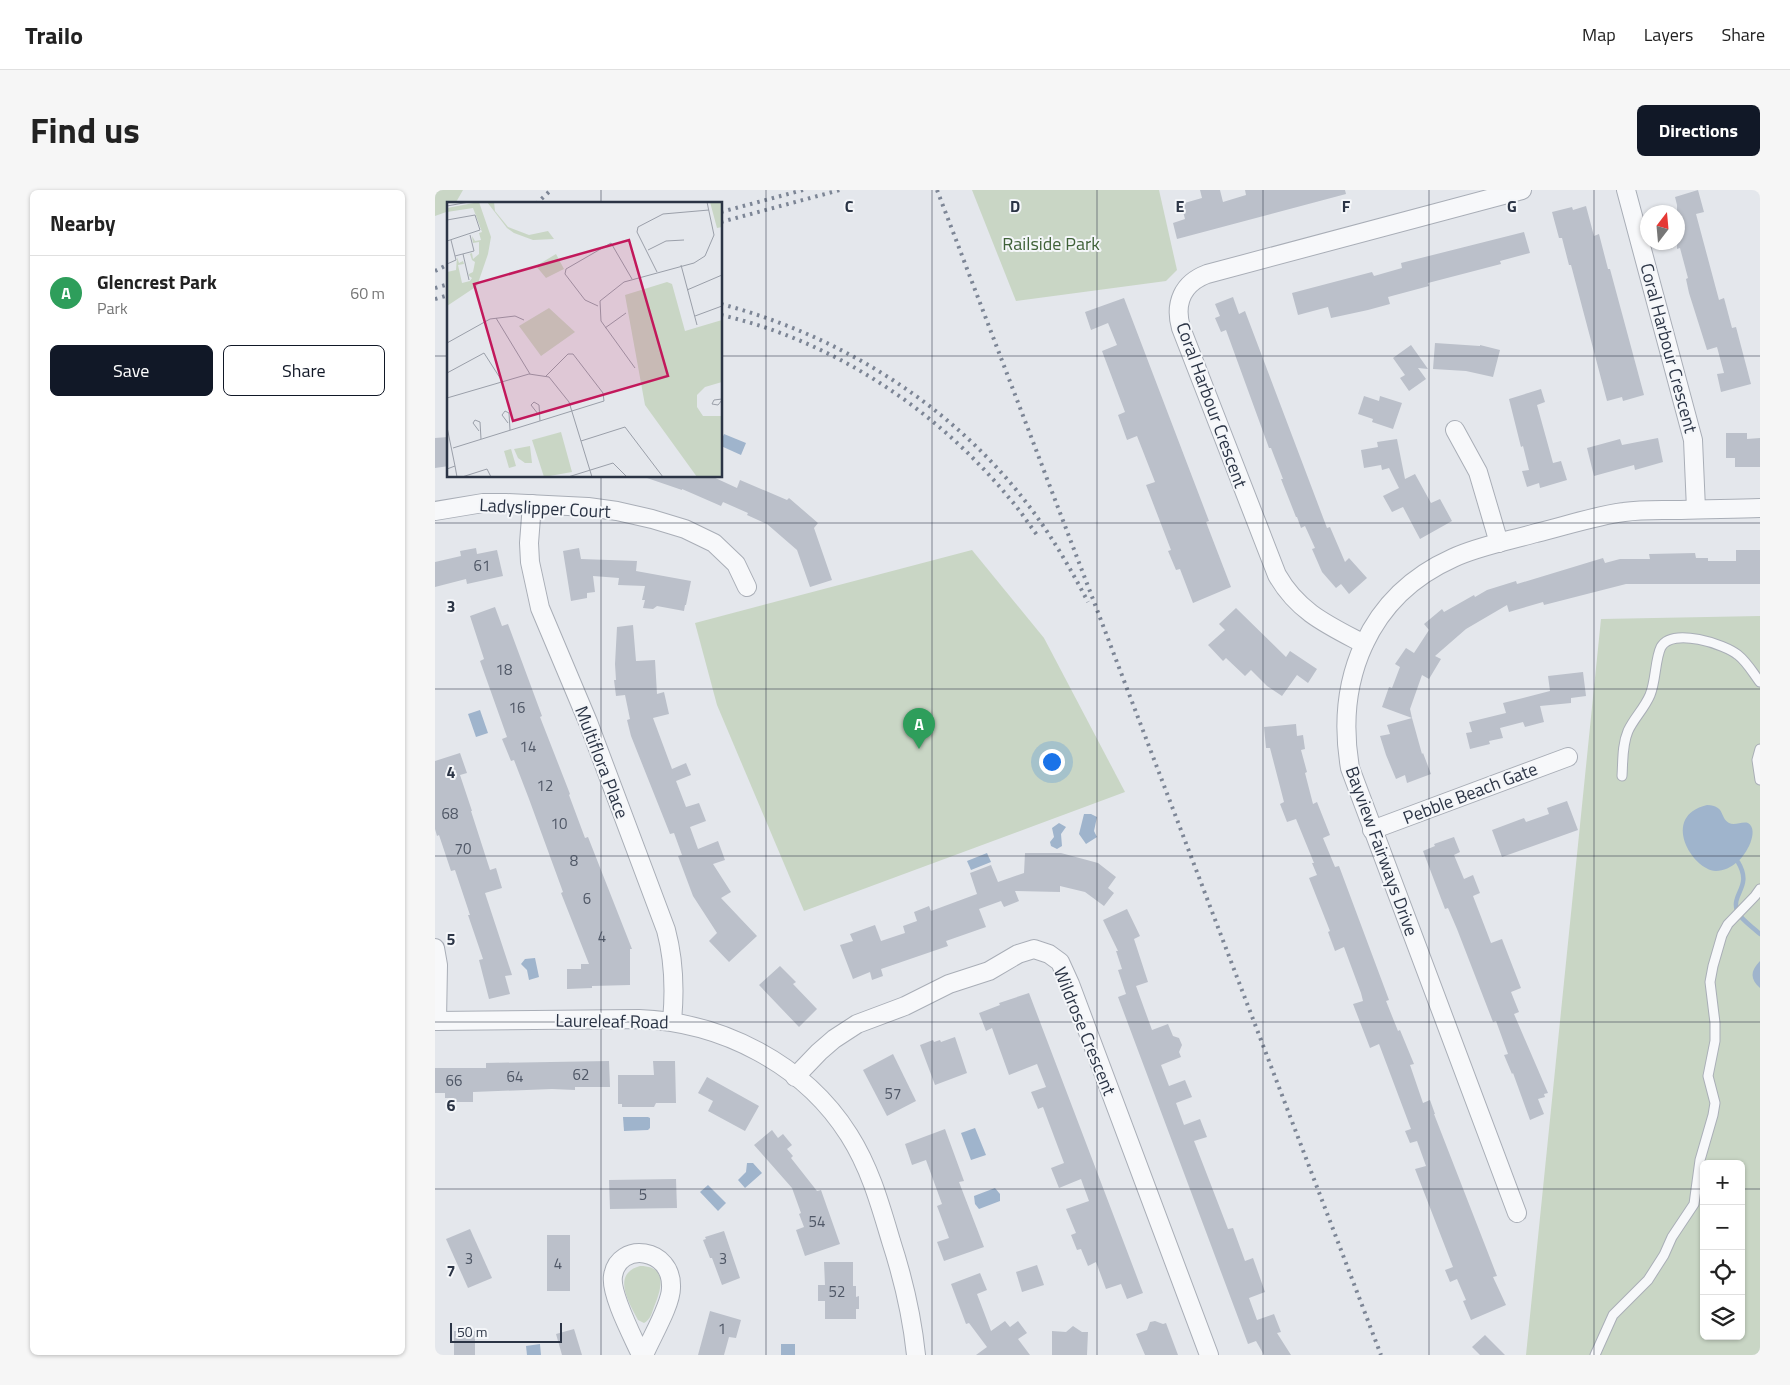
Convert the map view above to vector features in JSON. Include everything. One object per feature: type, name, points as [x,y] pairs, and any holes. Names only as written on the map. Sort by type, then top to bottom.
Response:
[{"type":"street","name":"Coral Harbour Crescent","points":[[1364,644],[1306,611],[1285,590],[1277,575],[1181,328],[1178,312],[1182,294],[1192,282],[1207,274],[1522,190]]},
{"type":"street","name":"Coral Harbour Crescent","points":[[1626,190],[1693,440],[1696,509]]},
{"type":"street","points":[[1455,430],[1479,472],[1499,544]]},
{"type":"street","name":"Ladyslipper Court","points":[[435,511],[483,503],[588,507],[617,511],[685,529],[714,543],[736,564],[747,587]]},
{"type":"street","name":"Multiflora Place","points":[[532,504],[529,543],[540,608],[588,722],[665,930],[671,951],[673,975],[672,1022]]},
{"type":"street","name":"Bayview Fairways Drive","points":[[1517,1213],[1352,776],[1346,737],[1346,709],[1349,689],[1357,661],[1364,644],[1391,604],[1409,586],[1452,558],[1601,516],[1625,512],[1760,508]]},
{"type":"street","name":"Pebble Beach Gate","points":[[1372,830],[1568,757]]},
{"type":"street","points":[[435,948],[438,966],[436,1021]]},
{"type":"street","name":"Wildrose Crescent","points":[[795,1077],[834,1039],[857,1024],[905,1006],[949,984],[989,971],[1018,954],[1033,949],[1049,954],[1060,962],[1070,984],[1209,1355]]},
{"type":"street","name":"Laureleaf Road","points":[[436,1021],[639,1019],[672,1022],[705,1029],[762,1053],[795,1077],[834,1114],[868,1170],[878,1196],[902,1278],[912,1319],[916,1355]]},
{"type":"street","points":[[642,1253],[653,1255],[665,1264],[670,1273],[671,1289],[666,1307],[642,1355],[614,1292],[612,1277],[615,1268],[623,1259],[631,1254],[642,1253]]},
{"type":"lane","points":[[1621,776],[1625,739],[1650,694],[1661,646],[1667,640],[1674,637],[1683,638],[1718,645],[1728,649],[1744,661],[1760,682]]},
{"type":"lane","points":[[1760,749],[1757,760],[1760,780]]},
{"type":"lane","points":[[1595,1355],[1613,1315],[1648,1280],[1664,1255],[1672,1237],[1694,1204],[1700,1160],[1715,1103],[1708,1076],[1715,1042],[1715,1023],[1710,982],[1722,935],[1734,916],[1743,909],[1760,889]]},
{"type":"green space","points":[[435,190],[463,190],[456,202],[447,202],[447,212],[435,216]]},
{"type":"green space","name":"Railside Park","points":[[972,190],[1159,190],[1177,270],[1166,281],[1016,301]]},
{"type":"green space","points":[[972,550],[1044,638],[1125,792],[804,911],[717,705],[695,623]]},
{"type":"green space","points":[[1760,616],[1760,1355],[1526,1355],[1601,619]]},
{"type":"green space","points":[[640,1266],[655,1270],[661,1280],[659,1293],[652,1312],[644,1323],[638,1320],[630,1306],[624,1282],[626,1275],[631,1270]]},
{"type":"water","points":[[724,434],[746,443],[741,455],[723,447]]},
{"type":"water","points":[[480,710],[488,733],[476,737],[468,714]]},
{"type":"water","points":[[1707,805],[1717,807],[1729,823],[1748,823],[1753,831],[1748,849],[1741,859],[1733,866],[1722,870],[1716,871],[1707,868],[1698,862],[1690,853],[1685,842],[1683,830],[1685,820],[1693,811]]},
{"type":"water","points":[[1084,814],[1091,814],[1097,817],[1094,831],[1097,837],[1086,844],[1079,834]]},
{"type":"water","points":[[1059,823],[1066,827],[1061,834],[1062,846],[1057,849],[1051,846],[1050,842],[1054,837],[1052,828]]},
{"type":"water","points":[[987,853],[991,862],[971,870],[967,861]]},
{"type":"water","points":[[535,958],[539,977],[529,980],[527,970],[521,964],[525,959]]},
{"type":"water","points":[[1760,961],[1760,988],[1754,981],[1753,972]]},
{"type":"water","points":[[623,1117],[648,1117],[650,1118],[650,1128],[648,1130],[624,1131]]},
{"type":"water","points":[[975,1128],[986,1155],[971,1160],[961,1133]]},
{"type":"water","points":[[747,1163],[753,1163],[762,1173],[745,1188],[738,1180],[746,1172]]},
{"type":"water","points":[[708,1185],[726,1203],[718,1211],[700,1192]]},
{"type":"water","points":[[995,1188],[1000,1194],[1000,1201],[979,1209],[975,1204],[974,1196]]},
{"type":"water","points":[[540,1344],[541,1355],[527,1355],[526,1346]]},
{"type":"water","points":[[781,1344],[795,1344],[795,1355],[781,1355]]},
{"type":"building","points":[[1200,190],[1220,190],[1223,202],[1246,195],[1245,190],[1345,190],[1346,194],[1177,239],[1173,223],[1185,219],[1181,204],[1202,198]]},
{"type":"building","points":[[1698,190],[1704,212],[1696,214],[1719,300],[1724,298],[1732,328],[1736,327],[1751,384],[1721,392],[1717,374],[1724,373],[1717,347],[1707,350],[1689,293],[1686,279],[1688,278],[1681,250],[1685,250],[1685,205],[1677,205],[1675,197]]},
{"type":"building","points":[[1586,206],[1594,236],[1599,234],[1608,269],[1610,269],[1644,395],[1623,401],[1622,397],[1607,401],[1571,265],[1569,265],[1562,238],[1559,238],[1552,212],[1572,207],[1573,210]]},
{"type":"building","points":[[1524,232],[1530,253],[1500,261],[1501,264],[1428,283],[1429,286],[1388,297],[1390,304],[1368,310],[1331,318],[1328,307],[1298,315],[1292,293],[1372,272],[1374,276],[1402,268],[1401,263]]},
{"type":"building","points":[[1233,297],[1239,314],[1245,311],[1327,528],[1330,527],[1345,562],[1349,558],[1367,578],[1349,594],[1341,584],[1336,588],[1322,572],[1312,549],[1315,548],[1305,526],[1301,528],[1296,517],[1226,330],[1221,332],[1215,318],[1220,316],[1215,304]]},
{"type":"building","points":[[1124,298],[1209,521],[1206,522],[1231,587],[1193,603],[1180,569],[1176,570],[1168,551],[1171,550],[1146,485],[1155,482],[1137,436],[1127,440],[1118,415],[1125,412],[1102,351],[1117,345],[1108,323],[1091,330],[1085,312]]},
{"type":"building","points":[[1435,343],[1480,345],[1500,350],[1493,377],[1466,371],[1433,369]]},
{"type":"building","points":[[1411,345],[1428,369],[1418,368],[1426,379],[1409,391],[1400,378],[1405,375],[1393,358]]},
{"type":"building","points":[[1541,389],[1545,402],[1537,405],[1553,463],[1561,461],[1567,480],[1540,488],[1539,483],[1527,487],[1522,471],[1529,470],[1509,399]]},
{"type":"building","points":[[1364,396],[1379,401],[1380,396],[1402,403],[1393,429],[1372,422],[1373,419],[1358,414]]},
{"type":"building","points":[[1726,433],[1747,433],[1747,439],[1760,438],[1760,467],[1735,467],[1735,458],[1726,458]]},
{"type":"building","points":[[447,437],[447,466],[435,468],[435,438]]},
{"type":"building","points":[[1658,438],[1663,462],[1635,470],[1634,465],[1594,476],[1587,448],[1620,439],[1622,445]]},
{"type":"building","points":[[1397,439],[1405,479],[1415,474],[1431,503],[1440,499],[1452,521],[1420,539],[1403,507],[1392,512],[1383,496],[1399,488],[1389,468],[1382,470],[1381,465],[1364,468],[1361,450],[1378,447],[1377,442]]},
{"type":"building","points":[[647,478],[715,478],[737,488],[740,480],[787,500],[789,498],[818,523],[814,528],[832,580],[810,587],[797,550],[767,524],[723,502],[721,506]]},
{"type":"building","points":[[476,548],[477,554],[497,550],[503,576],[467,584],[466,579],[435,587],[435,562],[461,556],[460,551]]},
{"type":"building","points":[[579,548],[581,559],[637,561],[636,571],[691,581],[684,611],[657,606],[653,609],[643,608],[645,600],[642,600],[645,586],[618,585],[619,578],[593,576],[595,592],[587,593],[587,598],[571,601],[563,551]]},
{"type":"building","points":[[1736,550],[1760,550],[1760,584],[1626,584],[1544,605],[1543,602],[1509,612],[1507,605],[1466,629],[1435,656],[1441,659],[1429,679],[1422,675],[1410,709],[1412,718],[1382,707],[1389,687],[1392,688],[1400,667],[1395,664],[1406,648],[1414,653],[1429,630],[1424,624],[1442,609],[1444,612],[1487,590],[1516,581],[1517,584],[1603,558],[1605,563],[1620,559],[1650,559],[1649,554],[1695,553],[1696,558],[1708,558],[1708,561],[1736,561]]},
{"type":"building","points":[[495,607],[502,626],[508,624],[585,838],[588,837],[632,949],[630,949],[630,985],[567,989],[567,969],[581,969],[581,964],[589,964],[561,893],[563,892],[514,760],[511,761],[502,739],[507,737],[480,661],[484,659],[470,616]]},
{"type":"building","points":[[1236,608],[1286,657],[1290,651],[1317,669],[1308,683],[1297,675],[1282,696],[1267,686],[1251,670],[1245,676],[1226,658],[1223,661],[1208,645],[1225,630],[1219,624]]},
{"type":"building","points":[[633,625],[636,661],[655,660],[657,694],[664,692],[669,714],[653,718],[672,769],[686,763],[691,775],[676,781],[686,807],[699,803],[706,821],[690,827],[698,849],[718,841],[725,860],[713,864],[731,892],[721,898],[757,936],[729,962],[709,941],[717,933],[693,896],[678,856],[682,855],[674,833],[670,834],[631,736],[627,720],[630,719],[625,695],[616,696],[614,680],[616,680],[617,627]]},
{"type":"building","points":[[1583,672],[1586,696],[1571,698],[1571,703],[1540,706],[1544,722],[1525,727],[1523,722],[1500,728],[1503,738],[1489,741],[1490,744],[1470,749],[1466,733],[1472,732],[1469,722],[1506,713],[1503,703],[1550,691],[1548,676]]},
{"type":"building","points":[[1412,718],[1422,754],[1431,774],[1407,783],[1405,775],[1396,779],[1380,736],[1390,734],[1387,725]]},
{"type":"building","points":[[1296,724],[1297,736],[1303,735],[1305,749],[1301,750],[1313,804],[1317,802],[1330,835],[1323,838],[1335,867],[1339,866],[1389,1000],[1386,1001],[1414,1064],[1410,1065],[1423,1103],[1430,1100],[1497,1276],[1493,1277],[1506,1305],[1471,1320],[1463,1301],[1466,1300],[1457,1279],[1450,1282],[1445,1270],[1453,1267],[1415,1169],[1426,1166],[1417,1141],[1410,1143],[1405,1131],[1411,1129],[1379,1044],[1370,1048],[1353,1004],[1363,1001],[1361,993],[1344,947],[1335,951],[1328,932],[1330,931],[1309,878],[1317,875],[1312,863],[1314,863],[1296,819],[1287,822],[1280,804],[1284,802],[1270,748],[1266,748],[1264,727]]},
{"type":"building","points":[[460,753],[467,773],[460,775],[471,811],[490,870],[496,868],[502,888],[485,893],[512,975],[505,976],[510,994],[489,999],[479,960],[483,959],[468,915],[470,915],[455,870],[451,871],[439,835],[437,836],[435,829],[435,761]]},
{"type":"building","points":[[1567,801],[1578,830],[1502,857],[1492,830],[1524,818],[1526,822],[1549,814],[1547,808]]},
{"type":"building","points":[[1454,837],[1460,852],[1454,855],[1464,879],[1473,875],[1480,893],[1473,896],[1491,943],[1502,939],[1521,988],[1511,992],[1519,1012],[1514,1014],[1548,1093],[1544,1094],[1545,1097],[1538,1099],[1544,1114],[1530,1120],[1513,1073],[1504,1055],[1508,1054],[1496,1021],[1493,1022],[1457,929],[1448,908],[1445,909],[1423,851],[1435,846],[1434,844]]},
{"type":"building","points":[[1025,853],[1061,853],[1098,863],[1116,877],[1108,888],[1114,893],[1104,906],[1085,892],[1060,886],[1060,892],[1015,891],[1019,901],[1004,907],[1001,901],[979,909],[986,927],[946,941],[948,946],[881,969],[883,976],[872,980],[870,972],[853,979],[840,945],[853,941],[850,934],[875,925],[881,941],[905,933],[903,926],[917,921],[914,912],[929,906],[931,911],[977,894],[970,873],[991,865],[998,882],[1024,873]]},
{"type":"building","points":[[1127,909],[1140,936],[1134,939],[1148,982],[1136,986],[1152,1030],[1168,1024],[1173,1036],[1179,1038],[1182,1045],[1179,1052],[1181,1057],[1161,1065],[1169,1086],[1185,1080],[1192,1097],[1176,1103],[1184,1125],[1200,1119],[1207,1137],[1194,1141],[1228,1229],[1233,1228],[1245,1261],[1253,1258],[1265,1292],[1249,1298],[1257,1320],[1274,1314],[1281,1332],[1277,1333],[1291,1355],[1264,1355],[1256,1341],[1248,1344],[1118,997],[1126,994],[1118,970],[1122,969],[1116,951],[1118,951],[1103,920]]},
{"type":"building","points":[[780,966],[796,982],[793,984],[817,1009],[799,1027],[759,985]]},
{"type":"building","points":[[1029,993],[1143,1293],[1127,1299],[1121,1284],[1106,1289],[1096,1262],[1088,1266],[1081,1249],[1077,1250],[1071,1235],[1076,1233],[1066,1209],[1089,1201],[1081,1179],[1059,1188],[1051,1168],[1064,1163],[1043,1107],[1038,1109],[1031,1092],[1046,1087],[1037,1064],[1009,1075],[992,1028],[986,1031],[979,1013],[1000,1005],[999,1003]]},
{"type":"building","points":[[955,1037],[967,1073],[935,1085],[920,1045],[933,1040],[934,1042],[940,1040],[941,1042]]},
{"type":"building","points":[[893,1054],[916,1101],[887,1116],[863,1070]]},
{"type":"building","points":[[609,1061],[610,1087],[575,1087],[575,1090],[473,1092],[473,1102],[454,1102],[454,1098],[445,1098],[445,1093],[435,1093],[435,1068],[486,1068],[486,1063]]},
{"type":"building","points":[[653,1061],[675,1061],[676,1103],[656,1103],[654,1107],[622,1107],[622,1104],[618,1104],[618,1075],[654,1075]]},
{"type":"building","points":[[707,1077],[759,1106],[745,1131],[708,1111],[713,1101],[698,1093]]},
{"type":"building","points":[[945,1129],[964,1181],[959,1182],[984,1247],[944,1261],[937,1242],[949,1238],[937,1206],[942,1204],[926,1160],[912,1165],[905,1144]]},
{"type":"building","points":[[772,1130],[778,1138],[783,1134],[792,1145],[787,1149],[793,1156],[791,1158],[817,1191],[821,1190],[840,1244],[805,1256],[796,1230],[804,1227],[792,1188],[754,1145]]},
{"type":"building","points":[[676,1179],[677,1208],[610,1209],[609,1180]]},
{"type":"building","points":[[470,1229],[492,1278],[468,1288],[446,1239]]},
{"type":"building","points":[[724,1231],[740,1278],[722,1285],[703,1240],[706,1239],[705,1237]]},
{"type":"building","points":[[547,1235],[570,1235],[570,1291],[547,1291]]},
{"type":"building","points":[[824,1262],[853,1262],[853,1286],[856,1286],[856,1297],[859,1296],[859,1309],[856,1309],[856,1319],[825,1319],[825,1301],[818,1301],[818,1285],[825,1285]]},
{"type":"building","points":[[1037,1265],[1044,1285],[1022,1292],[1016,1272]]},
{"type":"building","points":[[980,1273],[987,1290],[977,1294],[991,1331],[1005,1321],[1010,1327],[1018,1321],[1027,1333],[1018,1339],[1030,1355],[976,1355],[987,1347],[969,1323],[966,1324],[951,1284]]},
{"type":"building","points":[[710,1311],[741,1320],[736,1338],[729,1337],[724,1355],[698,1355]]},
{"type":"building","points":[[1155,1321],[1163,1324],[1166,1323],[1178,1355],[1145,1355],[1136,1334],[1147,1330],[1150,1322]]},
{"type":"building","points":[[1073,1326],[1082,1332],[1088,1332],[1087,1355],[1052,1355],[1052,1331],[1066,1332]]},
{"type":"building","points":[[574,1329],[582,1355],[562,1355],[556,1334]]},
{"type":"building","points":[[454,1331],[475,1331],[475,1355],[454,1355]]},
{"type":"building","points":[[1485,1335],[1505,1355],[1480,1355],[1472,1347]]},
{"type":"waterway","points":[[1738,862],[1742,871],[1743,884],[1737,899],[1737,911],[1760,934]]},
{"type":"railway","points":[[538,202],[551,190]]},
{"type":"railway","points":[[723,211],[803,190]]},
{"type":"railway","points":[[723,221],[840,190]]},
{"type":"railway","points":[[937,190],[1381,1355]]},
{"type":"railway","points":[[435,271],[447,265]]},
{"type":"railway","points":[[435,288],[447,285]]},
{"type":"railway","points":[[435,299],[447,296]]},
{"type":"railway","points":[[723,305],[768,319],[814,337],[859,360],[901,386],[941,415],[978,448],[1012,484],[1048,533],[1088,602]]},
{"type":"railway","points":[[723,316],[763,327],[804,342],[843,361],[881,383],[950,436],[1014,503],[1037,535]]},
{"type":"place","name":"Glencrest Park","points":[[919,749]]}]
